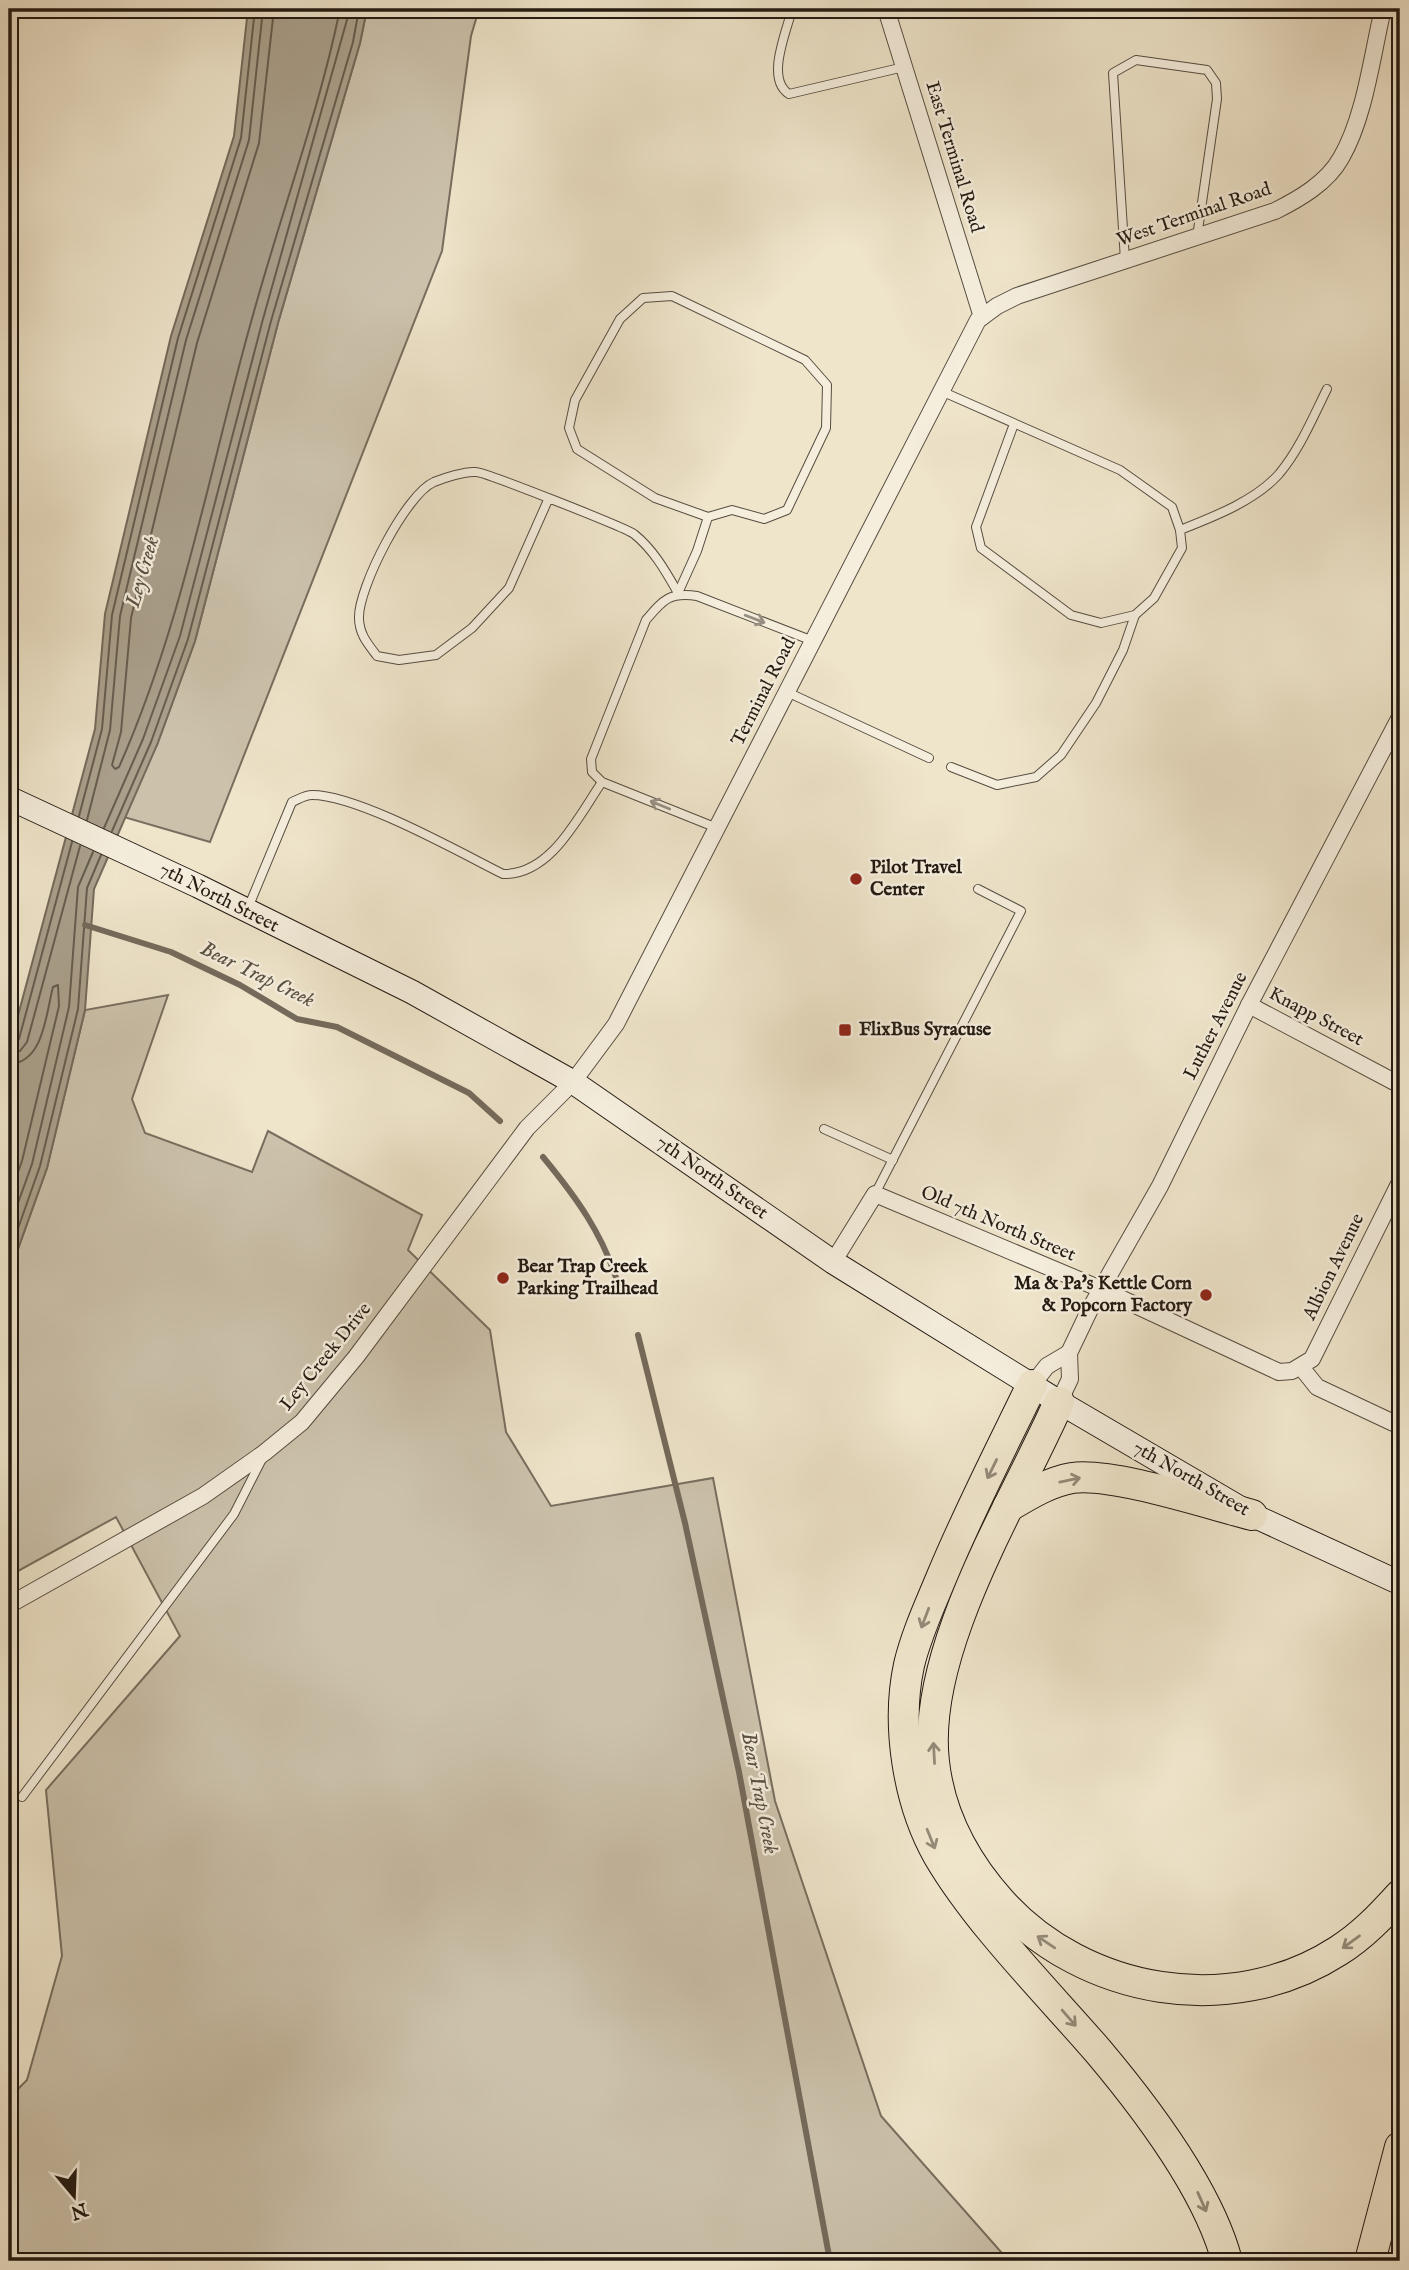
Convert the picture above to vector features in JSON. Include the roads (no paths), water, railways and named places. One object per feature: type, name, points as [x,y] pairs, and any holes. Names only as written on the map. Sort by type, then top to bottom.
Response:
[{"type":"highway","points":[[1032,1385],[951,1555],[924,1619],[909,1666],[905,1700],[907,1758],[916,1802],[936,1852],[960,1890],[1124,2082],[1162,2132],[1197,2190],[1227,2261]]},
{"type":"highway","points":[[1059,1402],[989,1545],[942,1665],[933,1719],[934,1763],[945,1810],[964,1855],[976,1875],[1022,1925],[1077,1962],[1121,1980],[1200,1991],[1247,1986],[1290,1974],[1336,1952],[1368,1929],[1400,1895]]},
{"type":"highway","points":[[1008,1507],[1032,1492],[1071,1478],[1088,1478],[1130,1485],[1252,1515]]},
{"type":"highway","points":[[1370,2261],[1400,2147]]},
{"type":"street","name":"East Terminal Road","points":[[886,9],[982,317]]},
{"type":"street","name":"West Terminal Road","points":[[982,317],[1017,296],[1275,211],[1306,195],[1341,159],[1362,103],[1383,9]]},
{"type":"street","name":"Terminal Road","points":[[573,1082],[616,1024],[941,391],[982,317]]},
{"type":"street","name":"Luther Avenue","points":[[1059,1402],[1070,1378],[1069,1353],[1160,1186],[1249,1004],[1400,717]]},
{"type":"street","name":"7th North Street","points":[[9,798],[120,849],[412,992],[573,1082],[833,1262],[1059,1402],[1252,1515],[1400,1583]]},
{"type":"street","name":"Knapp Street","points":[[1249,1004],[1400,1085]]},
{"type":"street","name":"Ley Creek Drive","points":[[9,1605],[203,1496],[302,1422],[348,1366],[527,1128],[573,1082]]},
{"type":"street","name":"Albion Avenue","points":[[1301,1367],[1312,1359],[1400,1182]]},
{"type":"street","name":"Old 7th North Street","points":[[875,1194],[1103,1290],[1279,1372],[1301,1367]]},
{"type":"street","points":[[833,1262],[875,1194]]},
{"type":"street","name":"Luther Avenue","points":[[1032,1385],[1047,1366],[1069,1353]]},
{"type":"street","points":[[1301,1367],[1317,1387],[1400,1426]]},
{"type":"lane","points":[[792,9],[777,71],[779,84],[789,94],[904,67]]},
{"type":"lane","points":[[1125,260],[1112,73],[1136,60],[1207,70],[1216,83],[1217,99],[1197,237]]},
{"type":"lane","points":[[672,296],[805,360],[827,385],[826,428],[786,510],[764,519],[732,510],[708,517],[655,498],[577,449],[569,428],[575,400],[620,319],[643,298],[672,296]]},
{"type":"lane","points":[[1180,530],[1213,517],[1278,475],[1300,442],[1327,389]]},
{"type":"lane","points":[[941,391],[1120,470],[1172,507],[1180,530],[1182,548],[1154,598],[1135,615],[1101,623],[1071,615],[981,548],[976,527],[1014,424]]},
{"type":"lane","points":[[548,500],[509,588],[472,628],[436,654],[399,660],[377,656],[361,635],[359,616],[378,559],[401,513],[432,482],[475,472],[548,500],[633,533],[662,563],[678,593]]},
{"type":"lane","points":[[678,593],[697,551],[708,517]]},
{"type":"lane","points":[[717,828],[602,782],[592,772],[591,759],[646,620],[661,602],[678,593],[696,596],[813,641]]},
{"type":"lane","points":[[951,766],[997,785],[1036,777],[1061,755],[1096,703],[1123,650],[1135,615]]},
{"type":"lane","points":[[787,692],[929,758]]},
{"type":"lane","points":[[247,912],[292,803],[309,794],[327,796],[390,818],[503,874],[521,874],[538,867],[569,830],[602,782]]},
{"type":"lane","points":[[875,1194],[1021,911],[978,889]]},
{"type":"lane","points":[[824,1129],[893,1160]]},
{"type":"lane","points":[[22,1797],[227,1525],[264,1453]]},
{"type":"water","name":"Ley Creek","points":[[248,9],[367,9],[360,43],[278,323],[195,641],[157,745],[94,889],[85,1010],[47,1168],[9,1274],[9,1049],[95,729],[105,614],[171,336],[234,136]]},
{"type":"waterway","name":"Bear Trap Creek","points":[[85,925],[171,952],[240,985],[297,1019],[337,1027],[469,1093],[500,1121]]},
{"type":"waterway","name":"Bear Trap Creek","points":[[543,1157],[567,1187],[596,1232],[618,1284]]},
{"type":"waterway","name":"Bear Trap Creek","points":[[638,1335],[685,1523],[739,1772],[830,2261]]},
{"type":"place","name":"Pilot Travel Center","points":[[856,879]]},
{"type":"place","name":"FlixBus Syracuse","points":[[845,1030]]},
{"type":"place","name":"Bear Trap Creek Parking Trailhead","points":[[503,1278]]},
{"type":"place","name":"Ma & Pa's Kettle Corn & Popcorn Factory","points":[[1206,1295]]}]
